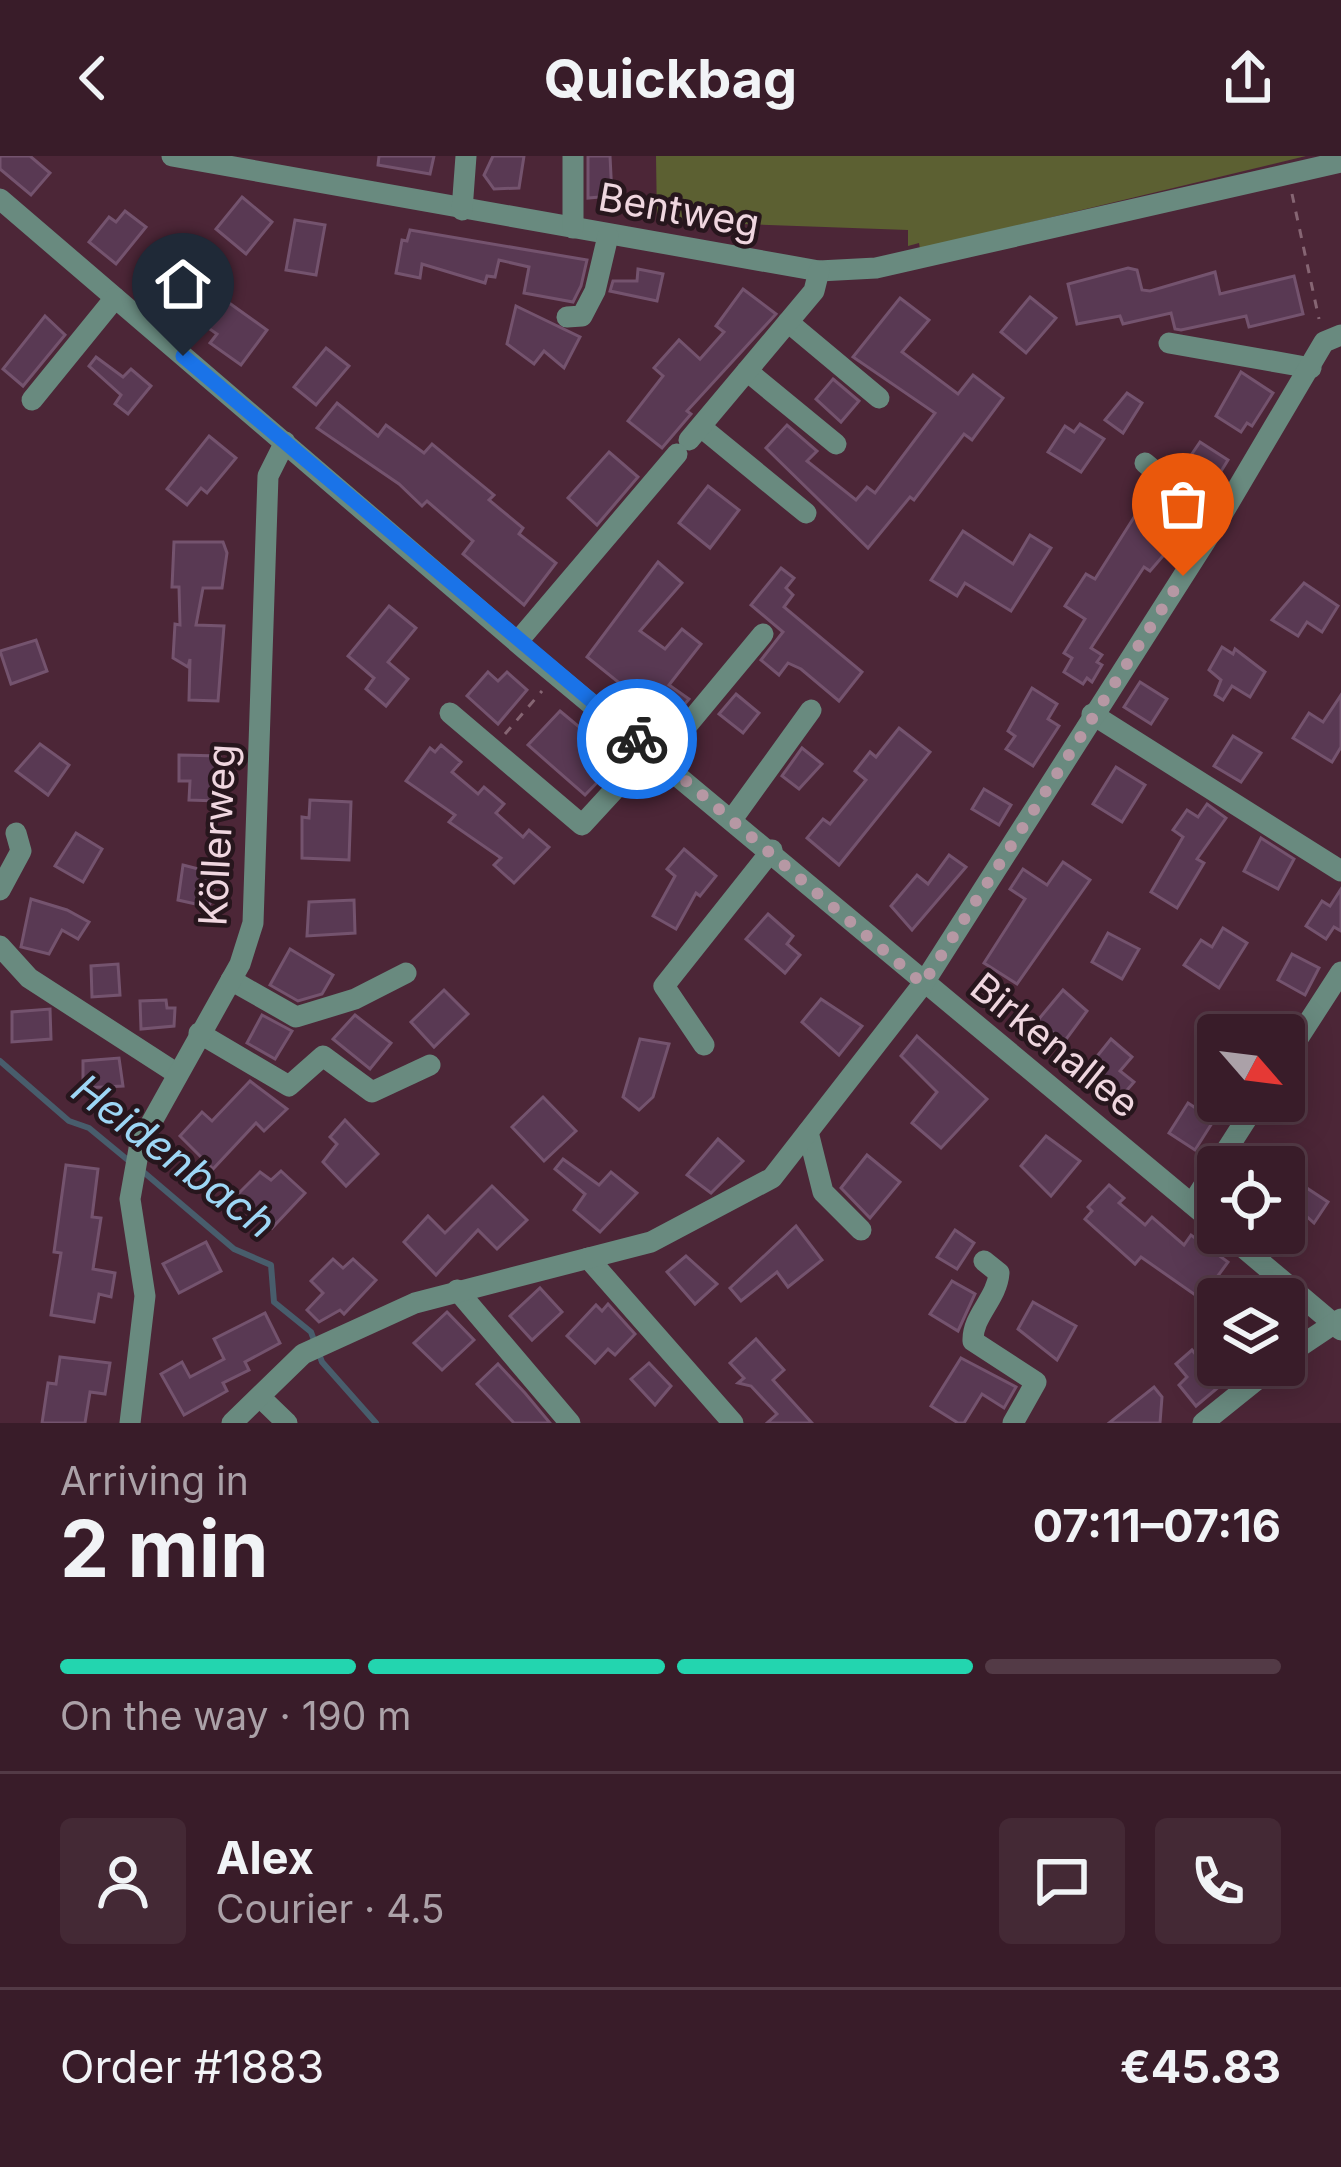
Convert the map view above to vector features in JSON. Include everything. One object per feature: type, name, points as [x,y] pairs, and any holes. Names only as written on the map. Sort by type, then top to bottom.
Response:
[{"type":"street","name":"Bentweg","points":[[172,156],[292,166],[462,210],[819,271],[876,268],[1341,162]]},
{"type":"street","points":[[462,210],[466,156]]},
{"type":"street","points":[[573,156],[573,228]]},
{"type":"street","name":"Birkenallee","points":[[0,199],[556,675],[772,850],[923,984],[1197,1208]]},
{"type":"street","points":[[567,317],[582,316],[595,291],[608,236]]},
{"type":"street","points":[[519,640],[814,291],[819,271]]},
{"type":"street","points":[[32,400],[115,298]]},
{"type":"street","points":[[788,322],[879,398]]},
{"type":"street","points":[[232,1423],[303,1354],[415,1303],[651,1242],[772,1178],[923,984],[1332,339]]},
{"type":"street","points":[[1169,343],[1311,368]]},
{"type":"street","points":[[747,371],[836,443]]},
{"type":"street","points":[[689,440],[806,513]]},
{"type":"street","name":"Köllerweg","points":[[130,1423],[145,1296],[130,1199],[140,1143],[231,980],[253,923],[268,476],[285,442]]},
{"type":"street","points":[[1145,463],[1217,523]]},
{"type":"street","points":[[451,713],[582,825],[655,754],[764,634]]},
{"type":"street","points":[[733,818],[811,710]]},
{"type":"street","points":[[1092,714],[1341,871]]},
{"type":"street","points":[[0,890],[21,851],[16,833]]},
{"type":"street","points":[[704,1046],[664,986],[772,850]]},
{"type":"street","points":[[0,946],[29,978],[176,1073]]},
{"type":"street","points":[[1305,1028],[1341,972]]},
{"type":"street","points":[[231,980],[296,1017],[355,999],[406,973]]},
{"type":"street","points":[[200,1033],[289,1086],[323,1056],[372,1091],[430,1065]]},
{"type":"street","points":[[1192,1204],[1245,1122]]},
{"type":"street","points":[[808,1132],[823,1192],[861,1230]]},
{"type":"street","points":[[1252,1254],[1339,1325],[1305,1345]]},
{"type":"street","points":[[595,1256],[736,1418]]},
{"type":"street","points":[[984,1262],[999,1273],[998,1290],[973,1330],[973,1341],[1036,1382],[1013,1423]]},
{"type":"street","points":[[458,1290],[569,1423]]},
{"type":"street","points":[[1202,1423],[1249,1386]]},
{"type":"street","points":[[261,1398],[287,1423]]},
{"type":"path","points":[[1288,174],[1332,339]]},
{"type":"path","points":[[492,748],[556,675]]},
{"type":"green space","points":[[656,156],[1306,156],[920,249],[919,243],[908,246],[908,230],[657,221]]},
{"type":"building","points":[[0,156],[30,156],[50,173],[31,195],[0,169]]},
{"type":"building","points":[[379,156],[434,156],[430,174],[378,165]]},
{"type":"building","points":[[493,156],[524,156],[519,188],[494,189],[484,175]]},
{"type":"building","points":[[588,156],[610,156],[612,196],[588,198]]},
{"type":"building","points":[[242,197],[272,222],[246,254],[216,229]]},
{"type":"building","points":[[125,211],[146,227],[116,264],[89,242],[109,217],[116,222]]},
{"type":"building","points":[[295,220],[325,225],[316,275],[286,270]]},
{"type":"building","points":[[410,230],[587,260],[581,286],[573,302],[524,293],[529,267],[499,260],[495,277],[487,276],[485,283],[422,264],[420,278],[396,273],[402,240],[407,241]]},
{"type":"building","points":[[1128,268],[1137,270],[1142,290],[1150,291],[1215,272],[1220,294],[1294,276],[1303,314],[1249,327],[1246,316],[1175,329],[1171,313],[1123,324],[1120,316],[1077,324],[1068,284]]},
{"type":"building","points":[[638,269],[663,274],[657,301],[610,291],[613,281],[637,281]]},
{"type":"building","points":[[183,270],[267,330],[241,365],[210,343],[217,334],[164,297]]},
{"type":"building","points":[[743,289],[776,314],[687,411],[691,414],[662,448],[628,421],[663,376],[654,368],[679,340],[700,359],[724,332],[716,326]]},
{"type":"building","points":[[1030,297],[1056,318],[1026,353],[1001,332]]},
{"type":"building","points":[[900,298],[929,320],[902,352],[958,394],[973,375],[1003,398],[972,440],[964,434],[914,500],[910,497],[868,548],[766,448],[787,425],[817,451],[807,461],[856,500],[867,487],[875,493],[935,413],[853,357]]},
{"type":"building","points":[[516,306],[580,337],[564,368],[544,351],[534,364],[507,344]]},
{"type":"building","points":[[45,316],[65,335],[23,386],[3,369]]},
{"type":"building","points":[[326,348],[349,366],[316,405],[294,387]]},
{"type":"building","points":[[96,357],[123,377],[131,369],[151,386],[128,414],[115,404],[121,395],[89,366]]},
{"type":"building","points":[[1241,372],[1273,393],[1252,426],[1247,423],[1241,432],[1216,416]]},
{"type":"building","points":[[833,379],[859,401],[841,422],[816,399]]},
{"type":"building","points":[[1127,393],[1142,403],[1123,433],[1105,420]]},
{"type":"building","points":[[337,403],[378,436],[386,425],[424,453],[432,444],[494,495],[489,500],[523,528],[519,534],[556,563],[524,605],[463,554],[473,541],[427,501],[422,506],[399,484],[317,428]]},
{"type":"building","points":[[1080,424],[1104,439],[1081,472],[1048,452],[1065,426],[1074,432]]},
{"type":"building","points":[[209,436],[236,458],[207,493],[201,488],[187,505],[167,489]]},
{"type":"building","points":[[1200,442],[1228,460],[1210,489],[1181,470]]},
{"type":"building","points":[[609,452],[638,477],[597,525],[568,498]]},
{"type":"building","points":[[708,486],[739,510],[710,548],[679,523]]},
{"type":"building","points":[[1155,500],[1185,520],[1181,535],[1150,571],[1144,567],[1091,648],[1102,655],[1097,662],[1102,665],[1092,682],[1087,678],[1083,684],[1064,672],[1072,658],[1064,653],[1085,619],[1065,606],[1086,574],[1095,579],[1138,511]]},
{"type":"building","points":[[963,531],[1013,564],[1030,535],[1051,548],[1011,611],[965,583],[957,596],[931,580]]},
{"type":"building","points":[[174,542],[223,542],[227,553],[222,588],[203,588],[196,625],[224,626],[218,701],[189,700],[190,659],[188,667],[173,658],[175,624],[180,625],[179,587],[172,587]]},
{"type":"building","points":[[658,562],[682,583],[640,631],[665,649],[682,629],[701,644],[669,685],[689,699],[669,723],[587,657]]},
{"type":"building","points":[[781,568],[794,578],[786,588],[793,595],[784,607],[862,672],[839,701],[801,669],[788,663],[779,675],[761,660],[783,632],[751,605]]},
{"type":"building","points":[[1304,583],[1338,606],[1322,632],[1307,622],[1298,636],[1272,620]]},
{"type":"building","points":[[389,606],[416,628],[388,662],[408,679],[386,706],[366,689],[374,678],[348,656]]},
{"type":"building","points":[[36,640],[47,671],[11,684],[0,651]]},
{"type":"building","points":[[1222,647],[1233,654],[1235,649],[1265,672],[1250,697],[1232,686],[1223,700],[1215,695],[1221,680],[1209,670]]},
{"type":"building","points":[[488,672],[498,681],[507,672],[527,690],[498,724],[467,696]]},
{"type":"building","points":[[1140,682],[1167,699],[1151,724],[1124,707]]},
{"type":"building","points":[[1032,688],[1057,704],[1048,719],[1059,726],[1033,766],[1006,749],[1015,736],[1008,731]]},
{"type":"building","points":[[736,694],[759,713],[743,733],[719,714]]},
{"type":"building","points":[[1341,695],[1341,747],[1332,762],[1293,738],[1309,713],[1323,722]]},
{"type":"building","points":[[560,711],[619,760],[585,795],[528,745]]},
{"type":"building","points":[[899,728],[930,752],[839,865],[807,838],[823,819],[830,824],[866,780],[855,771],[870,752],[876,757]]},
{"type":"building","points":[[1233,736],[1261,753],[1241,782],[1214,766]]},
{"type":"building","points":[[40,744],[69,765],[48,795],[16,771]]},
{"type":"building","points":[[441,745],[461,762],[452,772],[478,794],[484,787],[504,804],[496,813],[523,837],[529,830],[549,847],[514,883],[494,865],[501,858],[449,822],[455,815],[406,781],[430,748],[435,752]]},
{"type":"building","points":[[802,748],[822,764],[799,789],[782,776]]},
{"type":"building","points":[[179,755],[220,756],[218,801],[189,800],[190,781],[179,781]]},
{"type":"building","points":[[1116,767],[1145,785],[1122,822],[1093,804]]},
{"type":"building","points":[[984,789],[1011,805],[999,825],[972,809]]},
{"type":"building","points":[[310,800],[351,802],[349,860],[302,858],[302,817],[309,818]]},
{"type":"building","points":[[1207,804],[1226,818],[1197,859],[1204,863],[1177,908],[1151,892],[1183,837],[1173,830],[1187,810],[1198,817]]},
{"type":"building","points":[[76,833],[102,849],[83,882],[55,866]]},
{"type":"building","points":[[1261,838],[1294,859],[1278,889],[1244,871]]},
{"type":"building","points":[[684,849],[716,876],[700,896],[696,893],[676,929],[653,916],[675,876],[667,869]]},
{"type":"building","points":[[949,855],[966,867],[912,930],[891,906],[917,875],[928,884]]},
{"type":"building","points":[[1063,862],[1090,880],[1017,984],[984,963],[1025,899],[1010,889],[1023,869],[1047,885]]},
{"type":"building","points":[[183,865],[218,874],[209,907],[178,900]]},
{"type":"building","points":[[1341,889],[1341,931],[1334,927],[1326,939],[1306,926],[1322,901],[1330,906]]},
{"type":"building","points":[[31,899],[89,922],[78,939],[62,930],[49,954],[21,947]]},
{"type":"building","points":[[354,900],[355,933],[307,936],[309,902]]},
{"type":"building","points":[[768,914],[793,936],[787,944],[800,955],[785,973],[746,939]]},
{"type":"building","points":[[1223,928],[1247,943],[1219,988],[1184,965],[1201,940],[1212,947]]},
{"type":"building","points":[[1108,933],[1139,949],[1122,979],[1092,962]]},
{"type":"building","points":[[290,949],[333,975],[322,994],[298,1001],[270,985]]},
{"type":"building","points":[[1292,954],[1319,968],[1305,995],[1278,980]]},
{"type":"building","points":[[118,964],[120,995],[92,997],[91,966]]},
{"type":"building","points":[[444,990],[468,1014],[434,1047],[411,1022]]},
{"type":"building","points":[[1063,990],[1087,1011],[1064,1042],[1038,1020]]},
{"type":"building","points":[[821,999],[862,1026],[839,1055],[802,1022]]},
{"type":"building","points":[[166,1000],[167,1008],[175,1008],[174,1026],[141,1029],[140,1001]]},
{"type":"building","points":[[50,1009],[51,1039],[12,1042],[12,1012]]},
{"type":"building","points":[[262,1015],[292,1031],[275,1059],[247,1043]]},
{"type":"building","points":[[355,1015],[391,1043],[370,1069],[333,1039]]},
{"type":"building","points":[[917,1036],[987,1099],[941,1148],[912,1123],[937,1092],[901,1056]]},
{"type":"building","points":[[640,1039],[669,1044],[653,1097],[639,1110],[623,1097]]},
{"type":"building","points":[[1111,1039],[1132,1057],[1120,1071],[1134,1082],[1116,1103],[1082,1075]]},
{"type":"building","points":[[119,1058],[123,1086],[83,1088],[83,1061]]},
{"type":"building","points":[[250,1081],[287,1109],[264,1131],[256,1123],[213,1169],[180,1136],[202,1112],[212,1121]]},
{"type":"building","points":[[543,1097],[576,1131],[544,1161],[512,1127]]},
{"type":"building","points":[[1188,1103],[1197,1109],[1197,1122],[1213,1122],[1195,1150],[1169,1133]]},
{"type":"building","points":[[345,1120],[378,1154],[346,1186],[323,1162],[337,1144],[330,1137]]},
{"type":"building","points":[[1046,1136],[1080,1161],[1051,1196],[1021,1166]]},
{"type":"building","points":[[718,1139],[743,1161],[711,1193],[687,1175]]},
{"type":"building","points":[[867,1155],[900,1182],[870,1218],[841,1188]]},
{"type":"building","points":[[563,1159],[599,1185],[611,1172],[637,1193],[600,1232],[574,1210],[585,1194],[555,1169]]},
{"type":"building","points":[[66,1165],[98,1169],[92,1217],[101,1218],[93,1269],[115,1273],[111,1297],[99,1294],[94,1322],[51,1315],[61,1253],[54,1252]]},
{"type":"building","points":[[281,1171],[305,1193],[272,1228],[238,1194],[260,1172],[271,1180]]},
{"type":"building","points":[[1109,1185],[1124,1198],[1119,1203],[1145,1225],[1152,1217],[1184,1245],[1191,1235],[1197,1239],[1197,1254],[1217,1254],[1228,1262],[1216,1278],[1197,1278],[1197,1296],[1141,1257],[1135,1264],[1085,1219],[1092,1211],[1088,1207]]},
{"type":"building","points":[[492,1186],[527,1220],[497,1249],[478,1230],[436,1275],[404,1242],[428,1216],[445,1233]]},
{"type":"building","points":[[1305,1187],[1328,1202],[1314,1223],[1305,1215]]},
{"type":"building","points":[[796,1226],[822,1260],[788,1287],[777,1272],[741,1301],[730,1288]]},
{"type":"building","points":[[955,1230],[974,1243],[957,1269],[937,1257]]},
{"type":"building","points":[[206,1242],[221,1271],[179,1293],[163,1264]]},
{"type":"building","points":[[686,1256],[717,1284],[695,1304],[667,1272]]},
{"type":"building","points":[[333,1259],[343,1268],[353,1259],[376,1280],[344,1314],[340,1310],[319,1322],[307,1310],[323,1293],[311,1281]]},
{"type":"building","points":[[952,1281],[975,1294],[958,1331],[930,1314]]},
{"type":"building","points":[[540,1288],[562,1312],[532,1340],[510,1316]]},
{"type":"building","points":[[1033,1302],[1076,1326],[1057,1360],[1018,1329]]},
{"type":"building","points":[[608,1304],[635,1334],[615,1355],[608,1349],[595,1363],[567,1336],[596,1305],[602,1311]]},
{"type":"building","points":[[447,1312],[474,1340],[442,1370],[414,1343]]},
{"type":"building","points":[[265,1313],[280,1343],[245,1362],[249,1370],[223,1383],[227,1391],[184,1415],[161,1374],[182,1362],[190,1377],[224,1359],[214,1339]]},
{"type":"building","points":[[756,1339],[784,1370],[773,1380],[812,1423],[767,1423],[777,1414],[751,1386],[738,1383],[744,1378],[730,1363]]},
{"type":"building","points":[[1192,1350],[1197,1356],[1197,1386],[1220,1386],[1196,1406],[1179,1385],[1187,1377],[1176,1364]]},
{"type":"building","points":[[60,1357],[110,1363],[105,1394],[90,1392],[85,1423],[42,1423],[48,1383],[56,1384]]},
{"type":"building","points":[[961,1358],[1016,1387],[1004,1408],[982,1394],[964,1423],[958,1423],[931,1406]]},
{"type":"building","points":[[649,1363],[671,1386],[655,1405],[631,1379]]},
{"type":"building","points":[[498,1364],[550,1423],[514,1423],[477,1384]]},
{"type":"building","points":[[1154,1387],[1162,1397],[1160,1423],[1109,1423]]},
{"type":"waterway","name":"Heidenbach","points":[[0,1061],[69,1121],[89,1128],[129,1161]]},
{"type":"waterway","name":"Heidenbach","points":[[140,1169],[234,1249],[271,1265],[274,1302],[311,1332],[322,1362],[376,1423]]},
{"type":"way so far","points":[[637,739],[923,984],[988,874],[1183,576]]},
{"type":"route","points":[[183,356],[637,739]]}]
